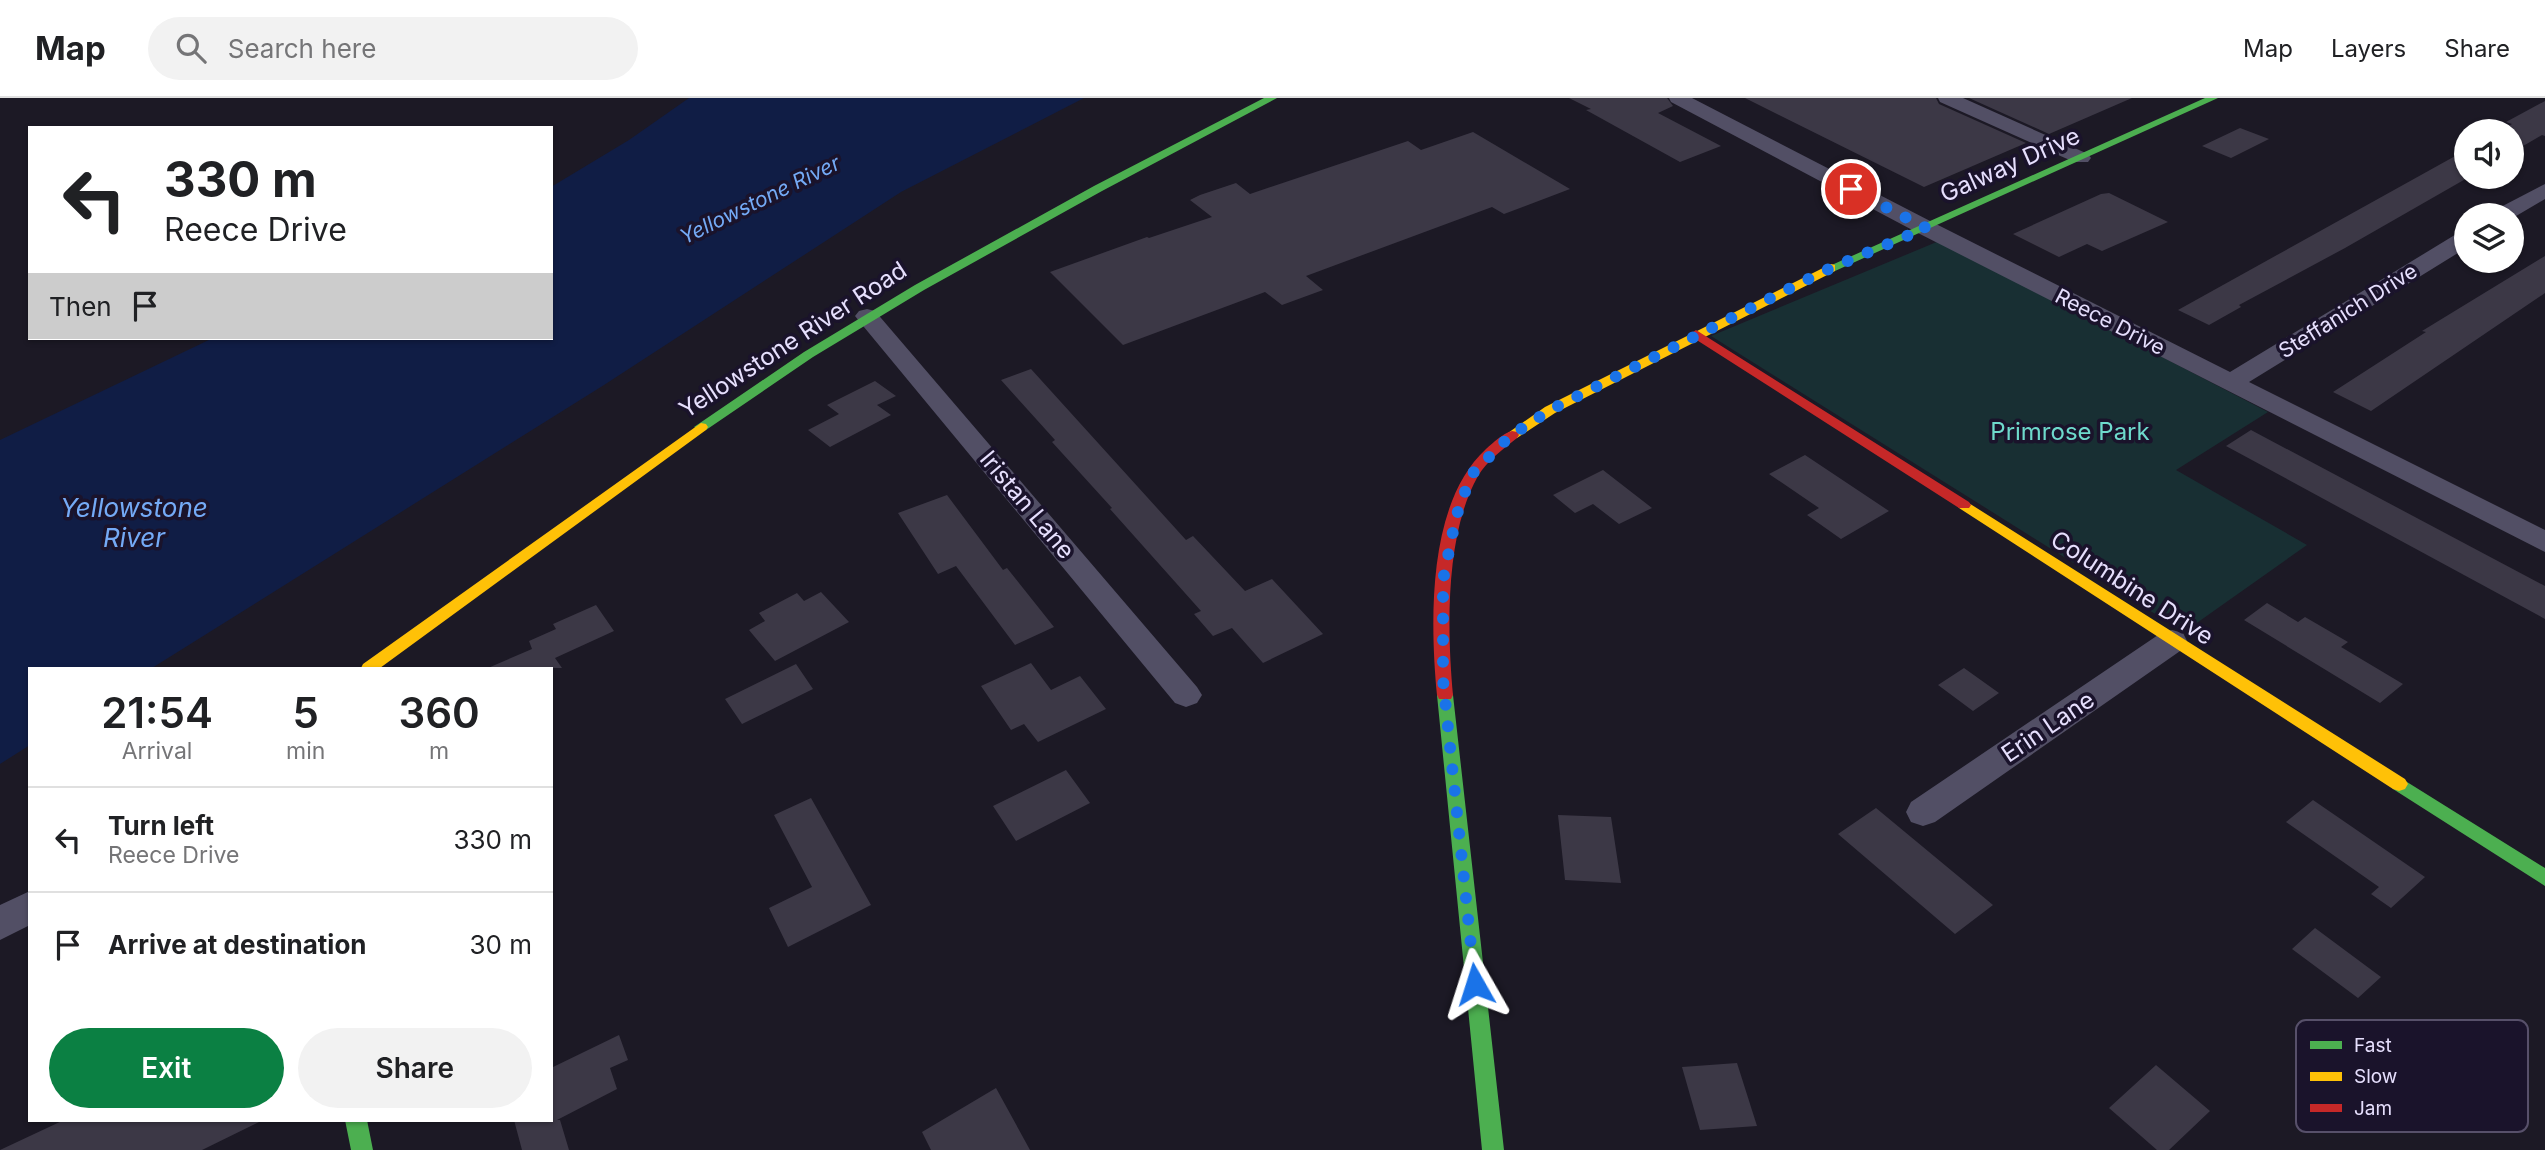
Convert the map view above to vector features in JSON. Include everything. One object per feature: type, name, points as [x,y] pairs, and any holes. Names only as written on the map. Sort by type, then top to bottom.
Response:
[{"type":"street","name":"Yellowstone River Road","points":[[370,667],[752,390],[867,316],[1149,159],[1272,98]]},
{"type":"street","name":"Reece Drive","points":[[1678,98],[1926,228],[2545,542]]},
{"type":"street","points":[[1947,98],[2081,158]]},
{"type":"street","name":"Galway Drive","points":[[1493,1150],[1443,680],[1443,580],[1456,517],[1471,475],[1509,437],[1550,410],[1696,334],[1824,271],[1926,228],[2213,98]]},
{"type":"street","points":[[2523,203],[2545,190]]},
{"type":"street","name":"Steffanich Drive","points":[[2230,383],[2454,245]]},
{"type":"street","name":"Iristan Lane","points":[[867,316],[1186,695]]},
{"type":"street","name":"Columbine Drive","points":[[1696,334],[2545,878]]},
{"type":"street","name":"Erin Lane","points":[[1923,812],[2172,641]]},
{"type":"street","points":[[0,924],[28,907]]},
{"type":"street","points":[[356,1122],[362,1150]]},
{"type":"green space","name":"Primrose Park","points":[[1939,241],[2268,412],[2176,470],[2307,545],[2184,632],[1711,336]]},
{"type":"water","name":"Yellowstone River","points":[[689,98],[1084,98],[901,192],[604,385],[154,667],[28,667],[28,746],[0,764],[0,440],[209,340],[553,340],[553,186],[629,140]]},
{"type":"building","points":[[1569,98],[1667,98],[1673,106],[1658,113],[1721,146],[1680,162]]},
{"type":"building","points":[[1745,98],[1936,98],[1939,104],[2026,143],[1924,187]]},
{"type":"building","points":[[1969,98],[2132,98],[2049,134]]},
{"type":"building","points":[[2545,101],[2545,136],[2542,135],[2524,145],[2524,119],[2512,119]]},
{"type":"building","points":[[2240,128],[2269,139],[2231,158],[2202,146]]},
{"type":"building","points":[[1473,132],[1570,189],[1504,214],[1492,207],[1306,276],[1323,290],[1282,305],[1265,292],[1123,345],[1050,272],[1212,217],[1190,200],[1236,183],[1250,194],[1408,141],[1421,150]]},
{"type":"building","points":[[2454,157],[2454,186],[2239,305],[2241,307],[2209,325],[2178,310]]},
{"type":"building","points":[[2109,193],[2168,222],[2102,251],[2087,244],[2059,257],[2013,234],[2101,194]]},
{"type":"building","points":[[2545,256],[2545,293],[2371,411],[2333,392],[2426,332],[2422,331],[2517,273],[2524,273],[2524,269]]},
{"type":"building","points":[[1031,369],[1186,540],[1193,536],[1245,591],[1272,579],[1323,634],[1263,663],[1232,628],[1213,636],[1194,614],[1201,611],[1001,380]]},
{"type":"building","points":[[875,381],[896,396],[877,405],[891,415],[830,447],[808,430],[839,414],[827,405]]},
{"type":"building","points":[[2251,430],[2545,586],[2545,619],[2226,446]]},
{"type":"building","points":[[1805,455],[1889,511],[1841,539],[1807,515],[1819,508],[1769,474]]},
{"type":"building","points":[[1603,470],[1652,508],[1619,524],[1593,504],[1575,513],[1553,495]]},
{"type":"building","points":[[947,495],[1003,570],[1007,568],[1054,627],[1015,645],[956,566],[938,574],[898,513]]},
{"type":"building","points":[[821,592],[849,622],[775,661],[749,630],[765,621],[759,613],[797,593],[804,601]]},
{"type":"building","points":[[2267,603],[2298,622],[2305,617],[2348,642],[2341,647],[2403,684],[2380,703],[2244,620]]},
{"type":"building","points":[[596,605],[614,631],[555,658],[562,668],[490,667],[532,649],[529,641],[556,629],[553,624]]},
{"type":"building","points":[[1031,663],[1051,690],[1080,676],[1106,709],[1038,742],[1024,724],[1011,730],[981,686]]},
{"type":"building","points":[[796,664],[813,689],[742,724],[725,699]]},
{"type":"building","points":[[1964,668],[1999,693],[1973,711],[1938,685]]},
{"type":"building","points":[[1066,770],[1090,803],[1016,841],[993,806]]},
{"type":"building","points":[[811,798],[871,905],[788,947],[769,908],[812,887],[774,815]]},
{"type":"building","points":[[2313,800],[2425,877],[2391,908],[2371,894],[2379,887],[2286,822]]},
{"type":"building","points":[[1876,808],[1993,905],[1955,934],[1838,834]]},
{"type":"building","points":[[1558,815],[1611,817],[1621,883],[1565,880]]},
{"type":"building","points":[[2315,928],[2381,977],[2358,998],[2292,949]]},
{"type":"building","points":[[619,1035],[628,1060],[610,1068],[617,1089],[557,1120],[560,1120],[569,1150],[522,1150],[515,1122],[553,1122],[553,1067]]},
{"type":"building","points":[[1737,1063],[1757,1126],[1700,1130],[1682,1067]]},
{"type":"building","points":[[2156,1065],[2210,1111],[2169,1150],[2157,1150],[2109,1108]]},
{"type":"building","points":[[996,1088],[1030,1150],[931,1150],[922,1132]]},
{"type":"building","points":[[60,1122],[259,1122],[202,1150],[0,1150]]},
{"type":"traffic: fast","points":[[701,427],[809,354],[920,288],[1098,188],[1272,98]]},
{"type":"traffic: fast","points":[[1831,268],[2213,98]]},
{"type":"traffic: fast","points":[[1445,695],[1493,1150]]},
{"type":"traffic: fast","points":[[2399,784],[2545,878]]},
{"type":"traffic: fast","points":[[356,1122],[362,1150]]},
{"type":"traffic: slow","points":[[1512,435],[1550,410],[1831,268]]},
{"type":"traffic: slow","points":[[370,667],[701,427]]},
{"type":"traffic: slow","points":[[1964,505],[2399,784]]},
{"type":"traffic: jam","points":[[1696,334],[1964,505]]},
{"type":"traffic: jam","points":[[1445,695],[1441,613],[1452,528],[1473,472],[1512,435]]},
{"type":"route","points":[[1475,984],[1443,680],[1443,580],[1456,517],[1471,475],[1509,437],[1550,410],[1824,271],[1926,228],[1851,189]]}]
